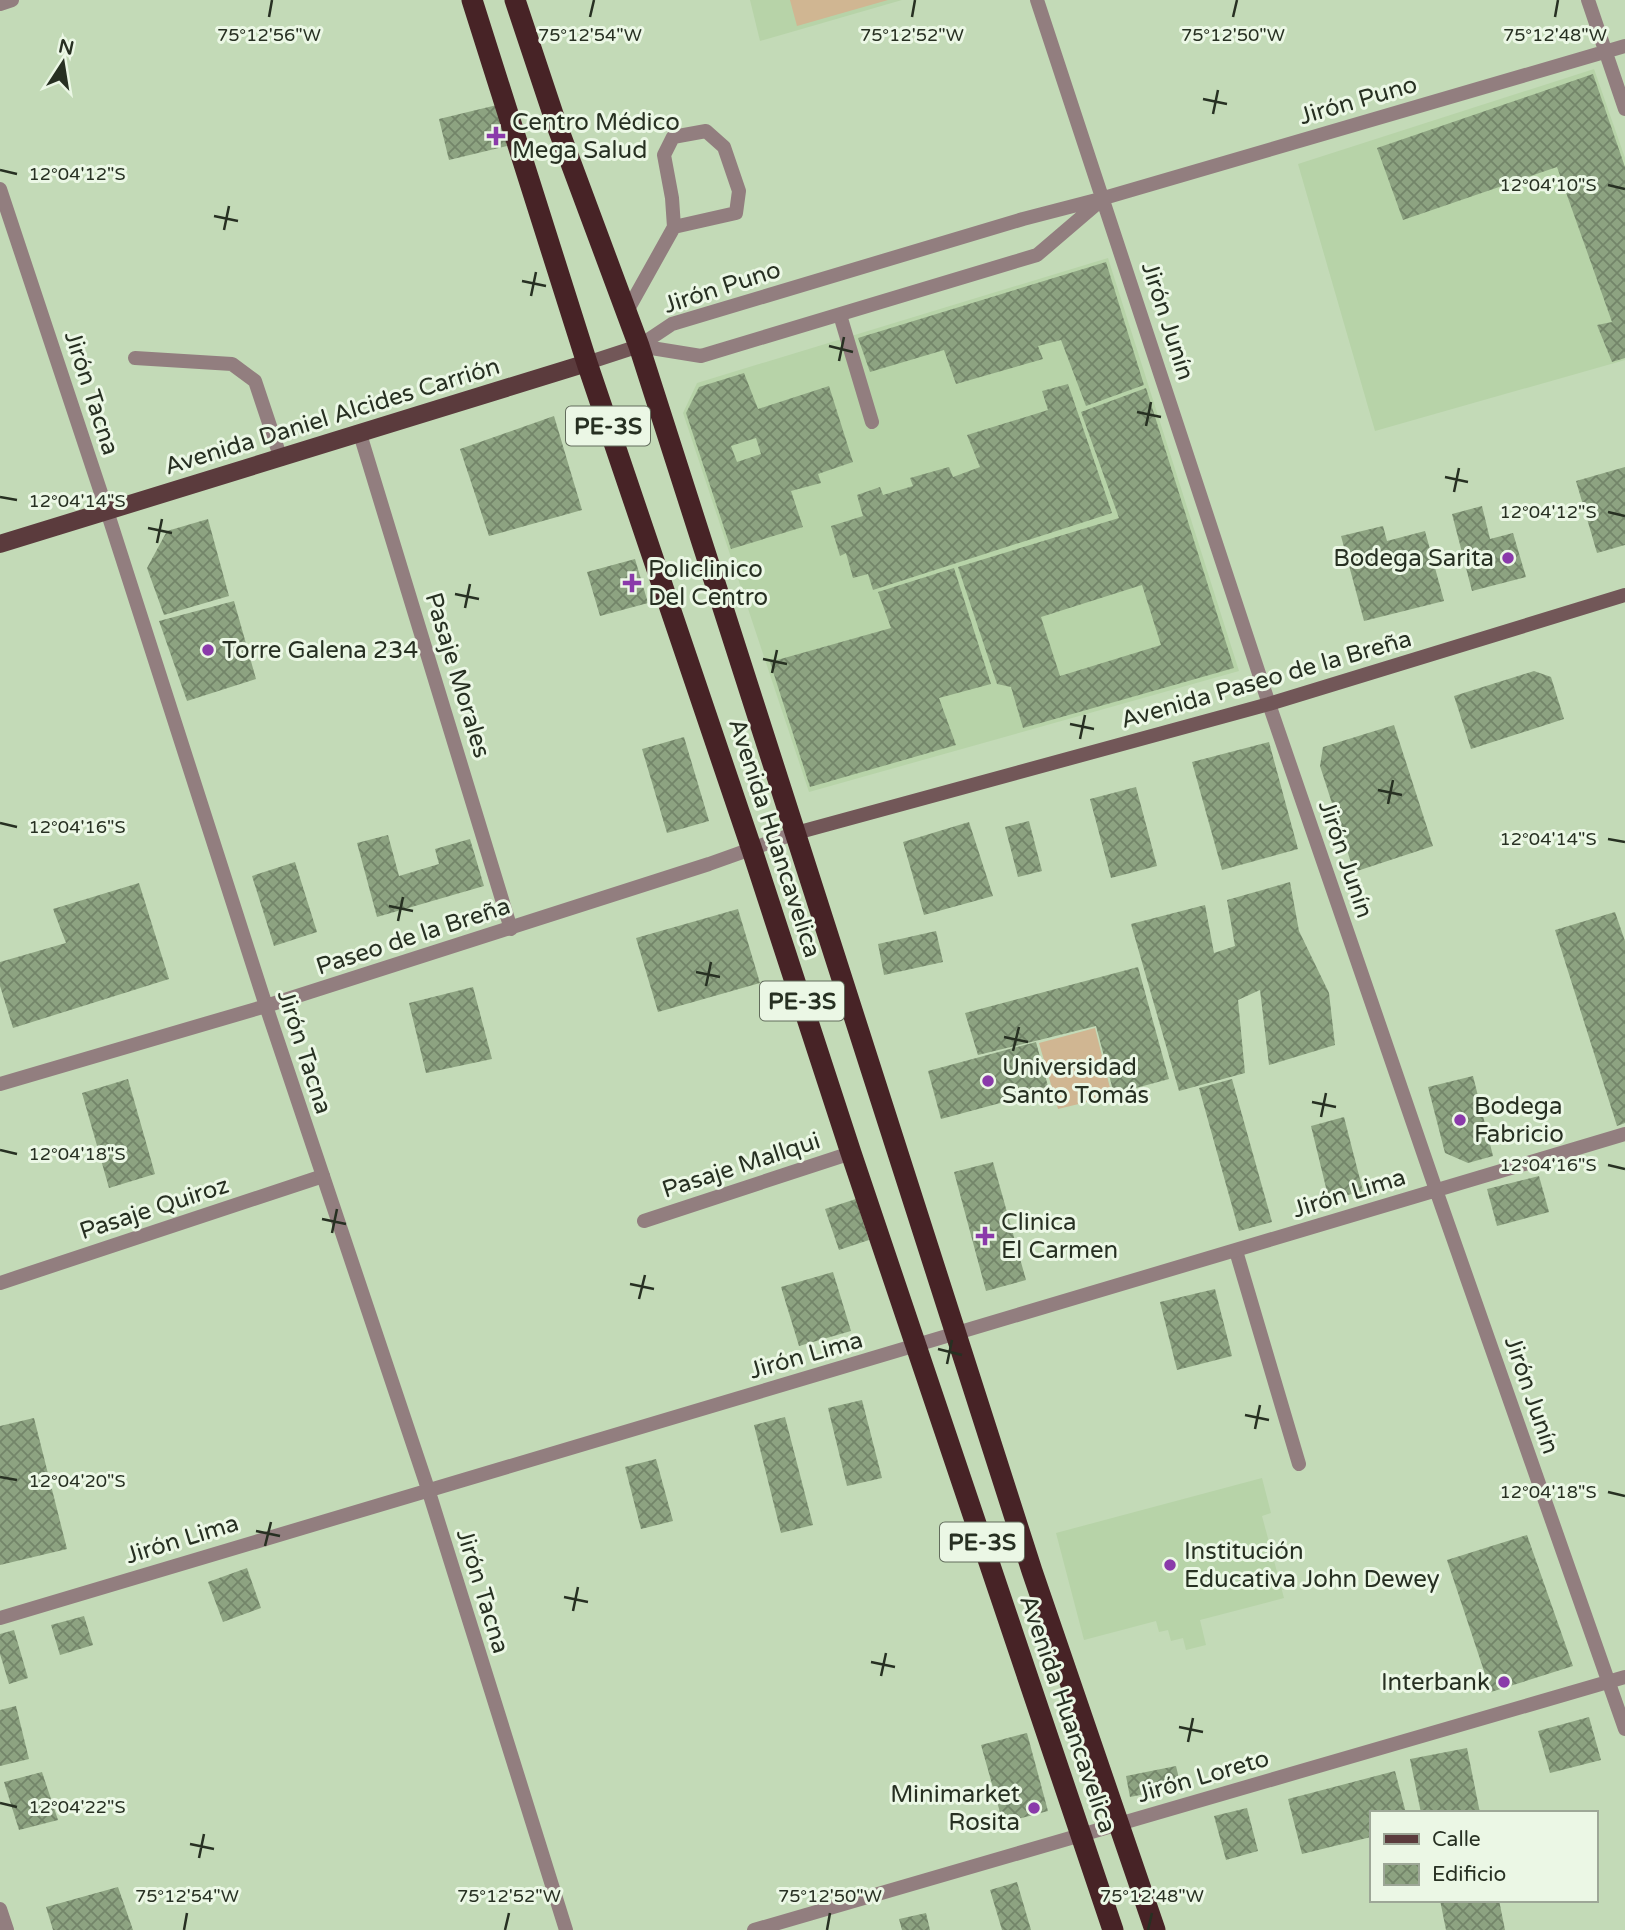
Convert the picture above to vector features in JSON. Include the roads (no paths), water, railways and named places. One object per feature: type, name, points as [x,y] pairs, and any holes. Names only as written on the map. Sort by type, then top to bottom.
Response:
[{"type":"highway","name":"Avenida Huancavelica","points":[[472,0],[587,363],[1113,1930]]},
{"type":"highway","name":"Avenida Huancavelica","points":[[515,0],[556,123],[639,346],[1036,1583],[1155,1930]]},
{"type":"main road","name":"Avenida Daniel Alcides Carrión","points":[[0,544],[587,363]]},
{"type":"street","points":[[0,4],[12,0]]},
{"type":"street","name":"Jirón Junín","points":[[1037,0],[1269,704],[1625,1729]]},
{"type":"street","points":[[1588,0],[1625,109]]},
{"type":"street","name":"Jirón Puno","points":[[639,346],[672,324],[1023,219],[1104,198],[1625,46]]},
{"type":"street","points":[[626,313],[674,227],[664,155],[673,137],[706,131],[724,146],[739,191],[736,213],[674,227]]},
{"type":"street","name":"Jirón Tacna","points":[[0,189],[266,1006],[428,1489],[566,1930]]},
{"type":"street","name":"Jirón Puno","points":[[639,346],[701,356],[1037,255],[1104,198]]},
{"type":"street","points":[[840,314],[872,422]]},
{"type":"street","name":"Avenida Daniel Alcides Carrión","points":[[587,363],[639,346]]},
{"type":"street","points":[[135,358],[232,364],[255,381],[281,458]]},
{"type":"street","name":"Pasaje Morales","points":[[360,434],[511,929]]},
{"type":"street","name":"Avenida Paseo de la Breña","points":[[796,833],[1269,704],[1625,595]]},
{"type":"street","name":"Paseo de la Breña","points":[[0,1084],[266,1006],[511,929],[796,833]]},
{"type":"street","name":"Jirón Lima","points":[[0,1618],[1625,1134]]},
{"type":"street","name":"Pasaje Mallqui","points":[[644,1221],[851,1153]]},
{"type":"street","name":"Pasaje Quiroz","points":[[0,1283],[323,1176]]},
{"type":"street","points":[[1236,1251],[1299,1464]]},
{"type":"street","name":"Jirón Loreto","points":[[754,1930],[1625,1677]]},
{"type":"street","points":[[0,1909],[7,1930]]},
{"type":"place","name":"Centro Médico Mega Salud","points":[[496,136]]},
{"type":"place","name":"Bodega Sarita","points":[[1508,558]]},
{"type":"place","name":"Policlinico Del Centro","points":[[632,583]]},
{"type":"place","name":"Torre Galena 234","points":[[208,650]]},
{"type":"place","name":"Universidad Santo Tomás","points":[[988,1081]]},
{"type":"place","name":"Bodega Fabricio","points":[[1460,1120]]},
{"type":"place","name":"Clinica El Carmen","points":[[985,1236]]},
{"type":"place","name":"Institución Educativa John Dewey","points":[[1170,1565]]},
{"type":"place","name":"Interbank","points":[[1504,1682]]},
{"type":"place","name":"Minimarket Rosita","points":[[1034,1808]]}]
